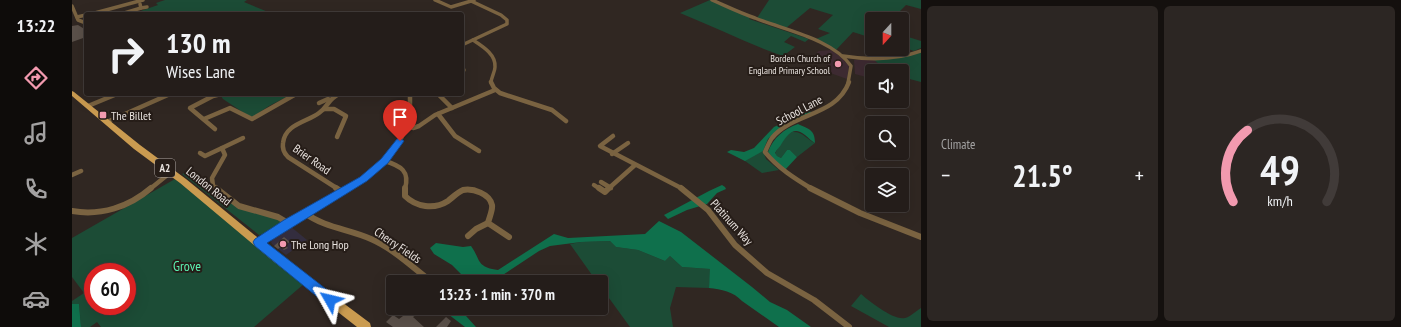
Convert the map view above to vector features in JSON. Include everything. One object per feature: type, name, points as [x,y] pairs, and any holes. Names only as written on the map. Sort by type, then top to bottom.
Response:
[{"type":"main road","name":"London Road","points":[[72,93],[366,327]]},
{"type":"street","points":[[98,12],[143,0]]},
{"type":"street","points":[[435,0],[451,7],[472,1],[501,15],[507,20],[507,24],[504,26],[464,44]]},
{"type":"street","points":[[712,0],[754,18],[802,34],[843,56],[849,62],[855,58]]},
{"type":"street","points":[[72,6],[74,18]]},
{"type":"street","points":[[126,12],[140,6],[147,7]]},
{"type":"street","points":[[74,18],[84,16]]},
{"type":"street","points":[[74,18],[84,23]]},
{"type":"street","points":[[473,40],[488,52],[494,60],[494,68],[490,81],[495,90],[552,110],[566,120]]},
{"type":"street","points":[[843,56],[855,58],[896,57],[921,51]]},
{"type":"street","name":"School Lane","points":[[849,62],[851,71],[850,84],[840,99],[782,129],[769,140],[765,152],[771,162],[779,169],[811,189],[873,218],[921,237]]},
{"type":"street","points":[[405,125],[413,128],[419,126],[438,114],[495,90]]},
{"type":"street","points":[[88,106],[112,96]]},
{"type":"street","points":[[107,122],[166,96]]},
{"type":"street","points":[[213,96],[190,108],[204,119],[206,123],[215,127]]},
{"type":"street","points":[[204,119],[230,108],[247,118],[252,118],[292,96]]},
{"type":"street","points":[[319,103],[335,96]]},
{"type":"street","points":[[259,242],[288,223],[364,179],[385,161],[400,141],[411,100],[410,96]]},
{"type":"street","points":[[440,96],[452,108]]},
{"type":"street","points":[[328,99],[324,109],[334,109],[346,116],[338,137]]},
{"type":"street","name":"Brier Road","points":[[324,109],[295,125],[288,131],[283,140],[283,149],[288,157],[342,192]]},
{"type":"street","points":[[438,114],[455,136],[479,151]]},
{"type":"street","name":"Platinum Way","points":[[613,136],[602,146],[635,165],[685,190],[708,210],[735,245],[767,272],[814,300],[842,325],[849,327]]},
{"type":"street","points":[[200,153],[205,156],[243,138]]},
{"type":"street","points":[[614,153],[628,143]]},
{"type":"street","points":[[222,148],[225,155],[212,178],[212,186],[236,204],[278,217],[288,223]]},
{"type":"street","points":[[614,153],[625,157]]},
{"type":"street","points":[[385,161],[396,164],[404,172],[407,180],[404,190],[405,196],[417,204],[425,206],[436,205],[445,202],[465,190],[474,191],[488,197],[492,205],[488,223]]},
{"type":"street","points":[[594,185],[605,192],[635,165]]},
{"type":"street","points":[[72,175],[81,171]]},
{"type":"street","points":[[72,211],[86,213],[115,208],[144,194],[171,172]]},
{"type":"street","points":[[601,182],[611,188]]},
{"type":"street","name":"Cherry Fields","points":[[305,213],[314,221],[363,235],[379,243],[422,275]]},
{"type":"street","points":[[468,236],[476,229],[488,223]]},
{"type":"street","points":[[488,223],[509,237]]},
{"type":"shaded area","name":"Borden Church of England Primary School","points":[[831,50],[841,57],[849,66],[847,79],[822,70],[830,63],[817,58],[815,54],[819,51]]},
{"type":"shaded area","points":[[874,59],[879,64],[865,64],[865,77],[855,74],[854,60]]},
{"type":"shaded area","points":[[290,226],[307,240],[286,255],[271,242],[276,233]]},
{"type":"green space","points":[[165,0],[247,0],[244,2],[268,12],[138,12],[158,5],[156,3]]},
{"type":"green space","points":[[710,0],[751,17],[749,19],[809,39],[805,42],[791,36],[784,42],[795,47],[783,56],[680,13]]},
{"type":"green space","points":[[769,0],[921,0],[921,9],[906,5],[899,12],[865,12],[865,36],[853,32],[836,50],[816,39],[830,33],[818,29],[833,15],[810,8],[786,28],[757,18]]},
{"type":"green space","points":[[909,37],[921,41],[921,48],[914,51],[909,49]]},
{"type":"green space","points":[[921,52],[921,82],[909,79],[909,64],[879,64],[872,58],[892,58],[909,56],[909,54]]},
{"type":"green space","points":[[221,96],[288,96],[250,117],[223,99]]},
{"type":"green space","points":[[810,111],[811,113],[780,128],[768,139],[763,151],[745,161],[727,152],[731,150],[744,152],[754,148],[774,127]]},
{"type":"green space","points":[[798,124],[811,130],[814,135],[815,143],[801,132],[794,131],[789,134],[775,153],[781,158],[787,150],[790,150],[797,157],[784,171],[768,152],[776,138]]},
{"type":"green space","points":[[792,132],[802,134],[815,143],[797,157],[790,150],[787,150],[781,158],[777,156],[775,154],[780,144],[787,135]]},
{"type":"green space","points":[[763,151],[766,159],[779,170],[762,173],[736,156]]},
{"type":"green space","points":[[189,171],[200,179],[209,181],[211,188],[217,195],[226,201],[249,210],[278,218],[281,223],[266,233],[259,235],[182,174]]},
{"type":"green space","name":"Grove","points":[[175,179],[305,283],[254,327],[101,327],[97,322],[90,327],[81,327],[79,304],[72,304],[72,301],[84,293],[72,277],[72,238]]},
{"type":"green space","points":[[722,185],[726,189],[717,193],[707,204],[687,210],[668,219],[664,215],[709,191]]},
{"type":"green space","points":[[659,221],[681,232],[770,302],[787,310],[811,327],[779,327],[735,295],[723,290],[709,288],[710,269],[682,267],[670,256],[665,261],[638,250],[616,247],[610,241],[581,242],[550,246],[539,251],[503,275],[462,275],[452,265],[434,254],[430,248],[436,243],[463,247],[471,246],[482,265],[498,270],[554,234],[568,238],[645,234]]},
{"type":"green space","points":[[610,241],[616,247],[638,250],[665,261],[670,256],[682,267],[711,269],[709,288],[676,287],[670,308],[673,327],[630,327],[608,297],[608,275],[592,275],[570,244]]},
{"type":"green space","points":[[861,294],[888,314],[900,318],[905,318],[921,308],[921,327],[889,327],[851,306]]},
{"type":"green space","points":[[72,304],[79,304],[81,327],[72,327]]},
{"type":"green space","points":[[449,315],[466,315],[476,327],[465,327]]},
{"type":"building","points":[[78,25],[84,29],[84,38],[72,42],[72,26]]},
{"type":"building","name":"The Long Hop","points":[[284,237],[290,242],[285,245],[288,248],[284,250],[281,247],[278,249],[274,246]]},
{"type":"building","points":[[393,315],[399,319],[404,315],[416,315],[413,317],[424,327],[393,327],[386,322]]},
{"type":"building","points":[[446,317],[451,321],[447,327],[436,327]]},
{"type":"place","name":"Borden Church of England Primary School","points":[[838,64]]},
{"type":"place","name":"The Billet","points":[[103,115]]},
{"type":"place","name":"The Long Hop","points":[[283,244]]},
{"type":"route","points":[[330,300],[276,258],[259,242],[288,223],[364,179],[385,161],[400,141]]}]
